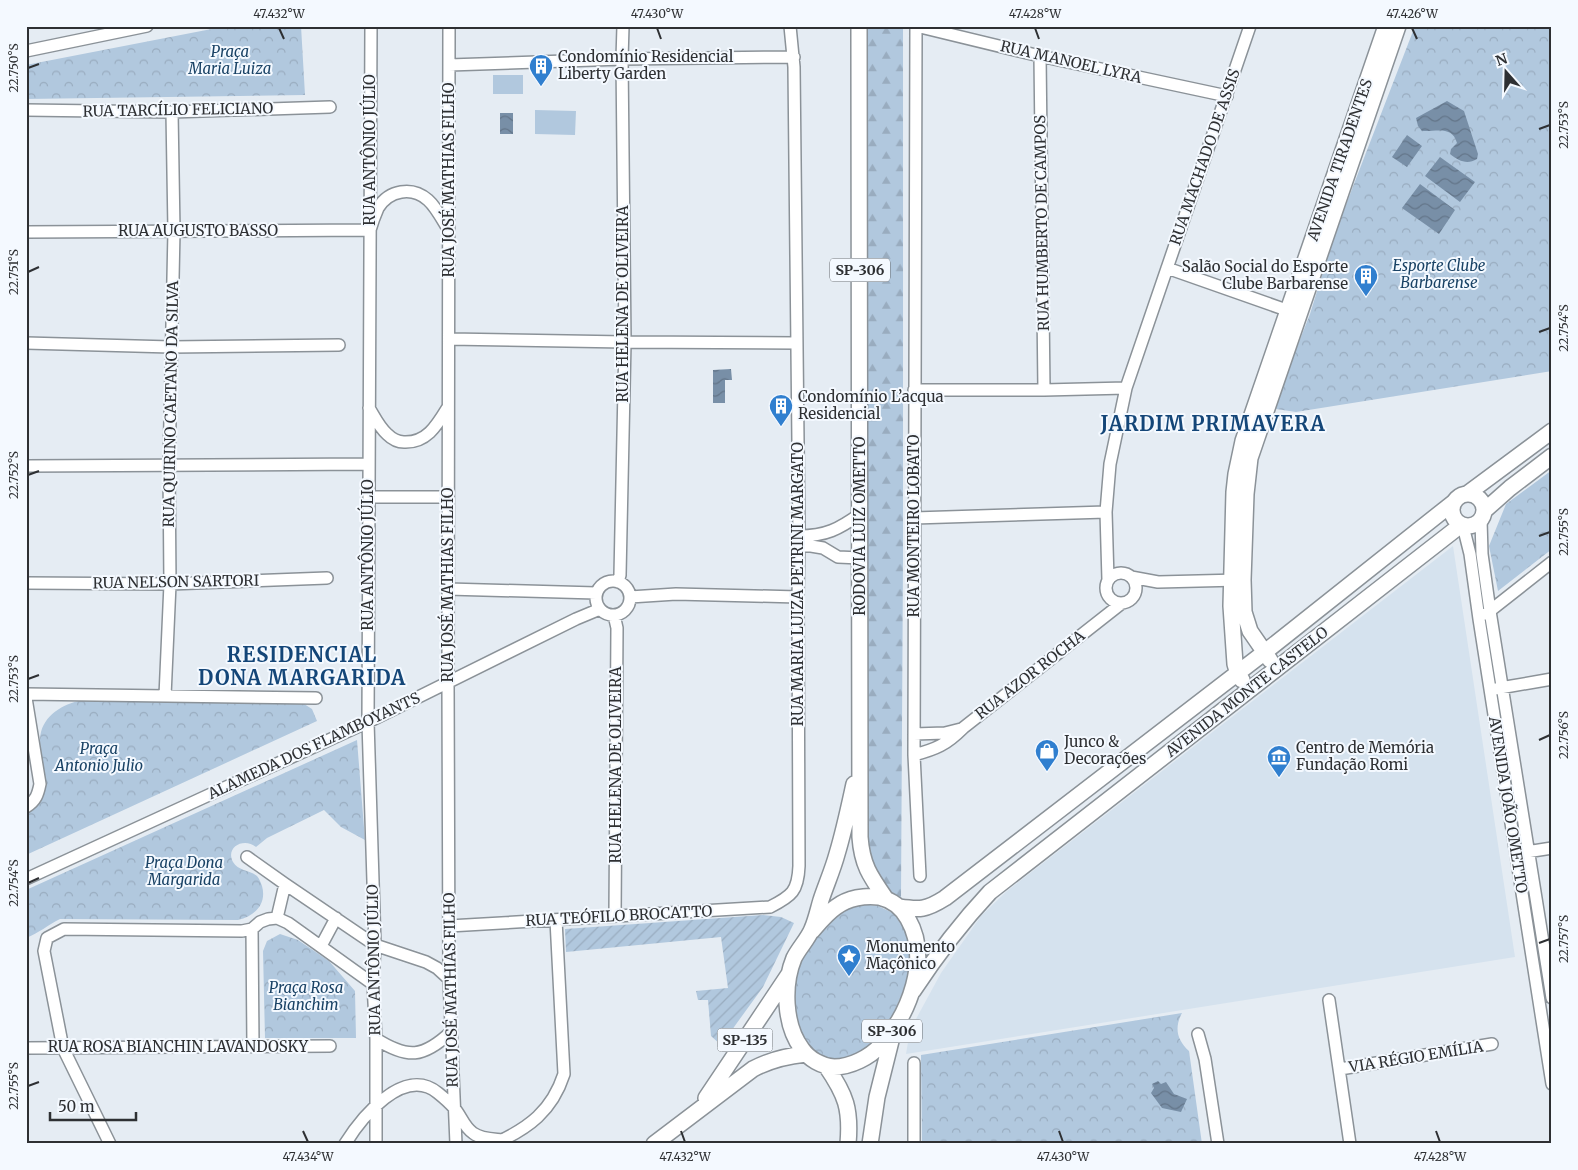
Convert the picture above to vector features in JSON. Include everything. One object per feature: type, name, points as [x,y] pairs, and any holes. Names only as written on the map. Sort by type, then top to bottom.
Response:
[{"type":"main road","name":"RODOVIA LUIZ OMETTO","points":[[860,26],[861,855],[866,868],[892,903]]},
{"type":"main road","name":"AVENIDA TIRADENTES","points":[[1294,313],[1386,26]]},
{"type":"main road","name":"AVENIDA TIRADENTES","points":[[1238,674],[1235,664],[1233,640],[1237,580],[1234,492],[1243,441],[1294,313],[1398,26]]},
{"type":"main road","points":[[1552,431],[1454,502],[1452,507],[1453,518],[1462,526],[1473,526],[1510,488],[1552,456]]},
{"type":"main road","points":[[1467,494],[1478,497],[1481,500],[1483,516]]},
{"type":"main road","name":"AVENIDA MONTE CASTELO","points":[[892,903],[917,910],[934,904],[974,876],[1238,674],[1454,502]]},
{"type":"main road","name":"AVENIDA MONTE CASTELO","points":[[913,991],[933,960],[990,892],[1462,526]]},
{"type":"main road","name":"AVENIDA TIRADENTES","points":[[1237,580],[1246,621],[1275,670]]},
{"type":"main road","points":[[1216,690],[1227,666],[1233,640]]},
{"type":"main road","points":[[1238,674],[1249,690]]},
{"type":"main road","name":"RODOVIA LUIZ OMETTO","points":[[812,931],[838,854],[860,756]]},
{"type":"main road","points":[[974,876],[971,884],[974,893],[980,895],[990,892]]},
{"type":"main road","name":"SP-306","points":[[872,896],[892,903],[909,921],[916,936],[918,957],[913,991],[895,1027],[880,1046],[866,1057],[844,1065],[826,1066],[811,1059],[806,1054],[796,1040],[789,1021],[787,998],[790,973],[795,958],[812,931],[836,907],[859,897],[872,896]]},
{"type":"main road","name":"SP-135","points":[[700,1108],[790,973]]},
{"type":"main road","name":"SP-306","points":[[870,1144],[877,1097],[895,1027]]},
{"type":"main road","name":"SP-135","points":[[654,1144],[737,1080],[760,1065],[783,1057],[806,1054]]},
{"type":"main road","name":"SP-306","points":[[826,1066],[839,1084],[847,1104],[850,1126],[848,1144]]},
{"type":"street","points":[[26,52],[147,26]]},
{"type":"street","name":"RUA ANTÔNIO JÚLIO","points":[[370,26],[368,722],[375,945],[376,1144]]},
{"type":"street","name":"RUA JOSÉ MATHIAS FILHO","points":[[449,26],[449,979],[456,1144]]},
{"type":"street","name":"RUA HELENA DE OLIVEIRA","points":[[618,582],[620,575],[625,342],[623,26]]},
{"type":"street","name":"RUA MARIA LUIZA PETRINI MARGATO","points":[[787,899],[797,884],[799,875],[799,541],[794,57],[790,26]]},
{"type":"street","name":"RUA MANOEL LYRA","points":[[916,26],[1040,56],[1227,96]]},
{"type":"street","name":"RUA MONTEIRO LOBATO","points":[[916,26],[914,755],[920,876]]},
{"type":"street","name":"RUA MACHADO DE ASSIS","points":[[1108,580],[1106,512],[1110,464],[1126,388],[1250,26]]},
{"type":"street","name":"RUA HUMBERTO DE CAMPOS","points":[[1040,56],[1044,390]]},
{"type":"street","points":[[449,65],[622,59],[794,57]]},
{"type":"street","name":"RUA TARCÍLIO FELICIANO","points":[[26,110],[172,112],[330,107]]},
{"type":"street","name":"RUA QUIRINO CAETANO DA SILVA","points":[[165,696],[170,584],[169,466],[174,231],[172,112]]},
{"type":"street","points":[[370,230],[378,208],[390,195],[402,191],[412,191],[429,200],[449,230]]},
{"type":"street","name":"RUA AUGUSTO BASSO","points":[[26,232],[370,230]]},
{"type":"street","points":[[1167,268],[1294,313]]},
{"type":"street","points":[[448,339],[796,343]]},
{"type":"street","points":[[26,343],[171,347],[339,345]]},
{"type":"street","points":[[914,390],[1126,388]]},
{"type":"street","points":[[369,408],[387,434],[398,442],[413,442],[426,437],[435,428],[448,407]]},
{"type":"street","points":[[26,466],[369,464]]},
{"type":"street","points":[[369,497],[448,497]]},
{"type":"street","points":[[914,518],[1106,512]]},
{"type":"street","points":[[799,541],[829,533],[860,514]]},
{"type":"street","name":"AVENIDA JOÃO OMETTO","points":[[1483,516],[1482,554],[1490,611],[1528,852],[1550,970],[1552,998]]},
{"type":"street","name":"AVENIDA JOÃO OMETTO","points":[[1462,526],[1470,554],[1552,1084]]},
{"type":"street","points":[[799,541],[823,548],[838,558],[860,558]]},
{"type":"street","name":"RUA MACHADO DE ASSIS","points":[[1107,549],[1126,575]]},
{"type":"street","points":[[1479,619],[1552,562]]},
{"type":"street","points":[[1126,575],[1136,585],[1136,590],[1131,599],[1122,603],[1113,601],[1106,589],[1108,580],[1114,575],[1126,575],[1158,582],[1237,580]]},
{"type":"street","name":"RUA NELSON SARTORI","points":[[26,583],[170,584],[327,578]]},
{"type":"street","points":[[618,582],[626,587],[630,597],[624,611],[614,615],[600,609],[596,593],[602,584],[618,582]]},
{"type":"street","points":[[1136,590],[1158,582]]},
{"type":"street","points":[[448,589],[596,593]]},
{"type":"street","name":"RUA AZOR ROCHA","points":[[1097,622],[1107,593]]},
{"type":"street","points":[[630,597],[676,594],[798,597]]},
{"type":"street","name":"RUA AZOR ROCHA","points":[[914,755],[937,749],[953,738],[963,728],[1122,603]]},
{"type":"street","name":"ALAMEDA DOS FLAMBOYANTS","points":[[26,879],[368,722],[576,619],[600,609]]},
{"type":"street","name":"RUA HELENA DE OLIVEIRA","points":[[614,615],[617,628],[615,916]]},
{"type":"street","points":[[1490,690],[1552,679]]},
{"type":"street","points":[[29,805],[37,796],[40,784],[26,696],[316,698]]},
{"type":"street","name":"RUA AZOR ROCHA","points":[[914,734],[945,733],[963,728]]},
{"type":"street","points":[[1516,854],[1552,848]]},
{"type":"street","points":[[247,856],[375,945],[426,962],[437,968],[449,979]]},
{"type":"street","points":[[277,918],[285,884]]},
{"type":"street","name":"RUA TEÓFILO BROCATTO","points":[[449,926],[770,907],[787,899]]},
{"type":"street","points":[[110,1144],[63,1048],[44,951],[47,938],[64,929],[242,931],[252,930],[260,922],[277,918],[288,923],[374,984]]},
{"type":"street","points":[[321,946],[336,918]]},
{"type":"street","points":[[345,1144],[354,1129],[376,1106],[396,1090],[405,1086],[425,1086],[436,1091],[454,1108],[465,1125],[473,1133],[498,1142],[535,1120],[551,1103],[559,1090],[564,1074],[556,920]]},
{"type":"street","points":[[252,930],[253,1046]]},
{"type":"street","points":[[1534,973],[1550,970]]},
{"type":"street","points":[[1329,1000],[1350,1144]]},
{"type":"street","points":[[376,1040],[398,1052],[411,1054],[436,1046],[451,1032]]},
{"type":"street","points":[[1198,1034],[1205,1059],[1218,1144]]},
{"type":"street","name":"VIA RÉGIO EMÍLIA","points":[[1340,1069],[1492,1044]]},
{"type":"street","name":"RUA ROSA BIANCHIN LAVANDOSKY","points":[[26,1048],[330,1046]]},
{"type":"street","points":[[914,1063],[914,1144]]},
{"type":"shaded area","points":[[1453,546],[1515,957],[906,1054],[910,1030],[941,973],[981,916],[1007,891]]},
{"type":"green space","name":"Praça Maria Luiza","points":[[227,26],[301,26],[305,95],[26,99],[26,65]]},
{"type":"green space","points":[[864,26],[903,26],[901,899],[884,887],[874,873],[863,837]]},
{"type":"green space","name":"Esporte Clube Barbarense","points":[[1415,26],[1552,26],[1552,371],[1296,412],[1276,409],[1284,380],[1310,314],[1335,233]]},
{"type":"green space","points":[[493,75],[523,75],[523,94],[493,94]]},
{"type":"green space","points":[[535,110],[576,111],[575,135],[535,134]]},
{"type":"green space","points":[[1552,470],[1552,549],[1498,591],[1489,546],[1506,504]]},
{"type":"green space","name":"Praça Antonio Julio","points":[[78,701],[301,702],[312,709],[317,721],[26,855],[26,814],[42,798],[44,789],[45,780],[40,750],[41,732],[47,719],[52,714],[64,706]]},
{"type":"green space","name":"Praça Dona Margarida","points":[[357,740],[365,840],[341,827],[324,810],[267,838],[256,847],[246,843],[237,845],[232,852],[233,862],[238,867],[257,876],[262,886],[263,898],[261,904],[250,916],[238,920],[60,919],[26,938],[26,890]]},
{"type":"green space","points":[[860,904],[878,906],[893,913],[905,929],[911,951],[907,982],[891,1019],[873,1043],[864,1051],[843,1061],[821,1059],[802,1044],[791,1003],[800,961],[815,935],[842,910]]},
{"type":"green space","points":[[763,915],[781,917],[794,923],[763,987],[721,1045],[711,1036],[708,1000],[698,1000],[696,991],[728,988],[721,937],[566,952],[565,929]]},
{"type":"green space","name":"Praça Rosa Bianchim","points":[[280,934],[298,940],[329,961],[355,991],[356,1038],[265,1038],[263,951],[267,941]]},
{"type":"green space","points":[[1182,1013],[1178,1024],[1178,1034],[1182,1043],[1189,1051],[1202,1144],[922,1144],[921,1055]]},
{"type":"water","points":[[1447,101],[1464,111],[1478,154],[1477,159],[1473,161],[1463,161],[1450,154],[1451,149],[1457,143],[1455,137],[1451,134],[1443,131],[1422,131],[1418,126],[1416,118]]},
{"type":"water","points":[[500,113],[513,113],[513,134],[500,134]]},
{"type":"water","points":[[1407,135],[1422,146],[1407,167],[1392,157]]},
{"type":"water","points":[[1440,157],[1475,182],[1460,202],[1425,176]]},
{"type":"water","points":[[1420,184],[1455,210],[1439,234],[1402,208]]},
{"type":"water","points":[[731,369],[732,380],[725,380],[725,403],[713,403],[713,370]]},
{"type":"water","points":[[1158,1081],[1161,1084],[1166,1082],[1174,1094],[1187,1099],[1181,1112],[1162,1108],[1151,1093],[1154,1088],[1152,1084]]},
{"type":"place","name":"Condomínio Residencial Liberty Garden","points":[[541,87]]},
{"type":"place","name":"Salão Social do Esporte Clube Barbarense","points":[[1366,297]]},
{"type":"place","name":"Condomínio L’acqua Residencial","points":[[781,427]]},
{"type":"place","name":"Junco & Decorações","points":[[1047,772]]},
{"type":"place","name":"Centro de Memória Fundação Romi","points":[[1279,778]]},
{"type":"place","name":"Monumento Maçônico","points":[[849,977]]},
{"type":"district","name":"JARDIM PRIMAVERA","points":[[1213,424]]},
{"type":"district","name":"RESIDENCIAL DONA MARGARIDA","points":[[302,666]]}]
